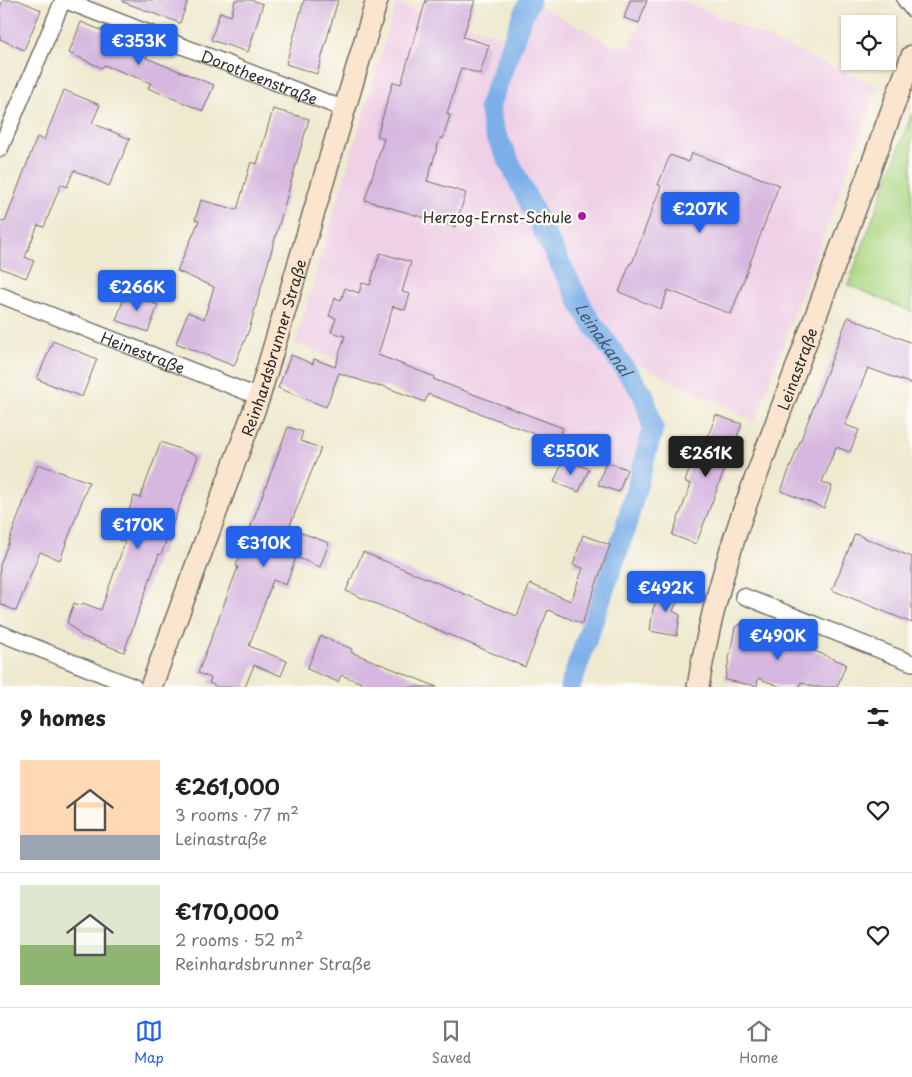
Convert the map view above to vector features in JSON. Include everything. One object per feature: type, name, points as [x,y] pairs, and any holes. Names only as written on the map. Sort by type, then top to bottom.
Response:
[{"type":"street","name":"Dorotheenstraße","points":[[64,0],[344,109]]},
{"type":"street","points":[[0,149],[64,0]]},
{"type":"street","name":"Reinhardsbrunner Straße","points":[[151,687],[259,397],[377,0]]},
{"type":"street","points":[[905,0],[912,9]]},
{"type":"street","name":"Leinastraße","points":[[698,687],[720,587],[742,515],[912,56]]},
{"type":"street","name":"Heinestraße","points":[[0,295],[259,397]]},
{"type":"street","points":[[743,596],[912,663]]},
{"type":"street","points":[[0,634],[134,687]]},
{"type":"shaded area","name":"Herzog-Ernst-Schule","points":[[649,0],[681,0],[878,87],[755,421],[636,363],[632,370],[644,388],[656,434],[645,475],[295,344],[396,4],[519,41],[535,3],[611,44],[630,49]]},
{"type":"green space","points":[[912,113],[912,312],[848,285]]},
{"type":"building","points":[[3,0],[18,0],[41,10],[24,50],[0,39],[0,7]]},
{"type":"building","points":[[123,0],[188,0],[180,23],[123,2]]},
{"type":"building","points":[[235,0],[251,0],[263,4],[248,52],[211,40],[220,12],[231,16]]},
{"type":"building","points":[[304,0],[338,0],[317,74],[286,64]]},
{"type":"building","points":[[426,0],[475,0],[463,37],[489,45],[480,74],[461,68],[447,114],[450,115],[443,139],[440,138],[427,181],[466,193],[455,227],[365,200],[384,138],[377,136],[393,82],[401,84]]},
{"type":"building","points":[[630,0],[647,0],[639,23],[624,18]]},
{"type":"building","points":[[81,22],[116,36],[115,39],[149,52],[146,58],[214,85],[203,111],[148,88],[151,83],[104,65],[102,68],[69,53]]},
{"type":"building","points":[[64,90],[100,105],[92,123],[130,139],[109,186],[74,170],[67,187],[61,184],[44,227],[38,225],[25,257],[34,261],[26,278],[0,268],[0,220],[5,222],[37,137],[44,140]]},
{"type":"building","points":[[273,109],[309,119],[249,330],[234,366],[176,343],[188,312],[204,319],[214,287],[177,271],[199,221],[195,220],[201,200],[237,210],[251,162],[257,164]]},
{"type":"building","points":[[692,153],[779,185],[731,314],[668,290],[661,309],[619,292],[661,186],[658,185],[670,155],[689,162]]},
{"type":"building","points":[[380,253],[411,262],[402,292],[410,294],[405,310],[393,306],[378,355],[435,377],[433,379],[563,428],[557,442],[428,394],[425,402],[380,385],[380,387],[339,373],[326,407],[278,388],[291,355],[313,364],[314,359],[335,367],[345,336],[331,332],[336,318],[329,316],[335,298],[341,300],[345,288],[359,293],[362,283],[370,285]]},
{"type":"building","points":[[126,293],[158,305],[148,332],[116,320]]},
{"type":"building","points":[[848,317],[912,343],[912,384],[868,368],[845,425],[859,430],[850,452],[836,447],[822,482],[832,486],[824,508],[781,491]]},
{"type":"building","points":[[53,341],[97,359],[82,397],[37,379]]},
{"type":"building","points":[[716,415],[742,424],[696,544],[672,535],[691,484],[685,482],[694,456],[700,458]]},
{"type":"building","points":[[288,427],[303,432],[300,441],[321,448],[289,528],[329,543],[320,567],[296,557],[286,585],[273,580],[249,646],[287,661],[281,676],[254,665],[245,687],[218,687],[209,683],[211,678],[198,673]]},
{"type":"building","points":[[161,442],[198,456],[161,555],[159,554],[124,652],[81,636],[67,622],[74,603],[81,606],[83,603],[101,610],[125,542],[118,540],[134,496],[140,498]]},
{"type":"building","points":[[564,459],[589,469],[579,492],[554,482]]},
{"type":"building","points":[[606,462],[627,469],[619,492],[598,485]]},
{"type":"building","points":[[38,464],[89,482],[60,560],[40,552],[16,611],[0,604],[0,565]]},
{"type":"building","points":[[855,534],[912,557],[912,623],[832,590]]},
{"type":"building","points":[[583,535],[610,545],[582,624],[548,610],[525,667],[346,591],[363,552],[517,616],[530,584],[571,601],[583,568],[573,565]]},
{"type":"building","points":[[663,586],[681,593],[673,611],[680,615],[677,636],[650,631],[653,609]]},
{"type":"building","points":[[745,622],[846,664],[837,687],[813,687],[801,682],[799,687],[781,687],[758,678],[757,686],[725,680],[735,627]]},
{"type":"building","points":[[321,636],[352,649],[351,652],[437,687],[372,687],[341,675],[338,682],[307,669]]},
{"type":"waterway","name":"Leinakanal","points":[[530,0],[489,107],[493,129],[586,314],[644,396],[653,428],[624,532],[570,687]]},
{"type":"place","name":"Herzog-Ernst-Schule","points":[[582,216]]}]
